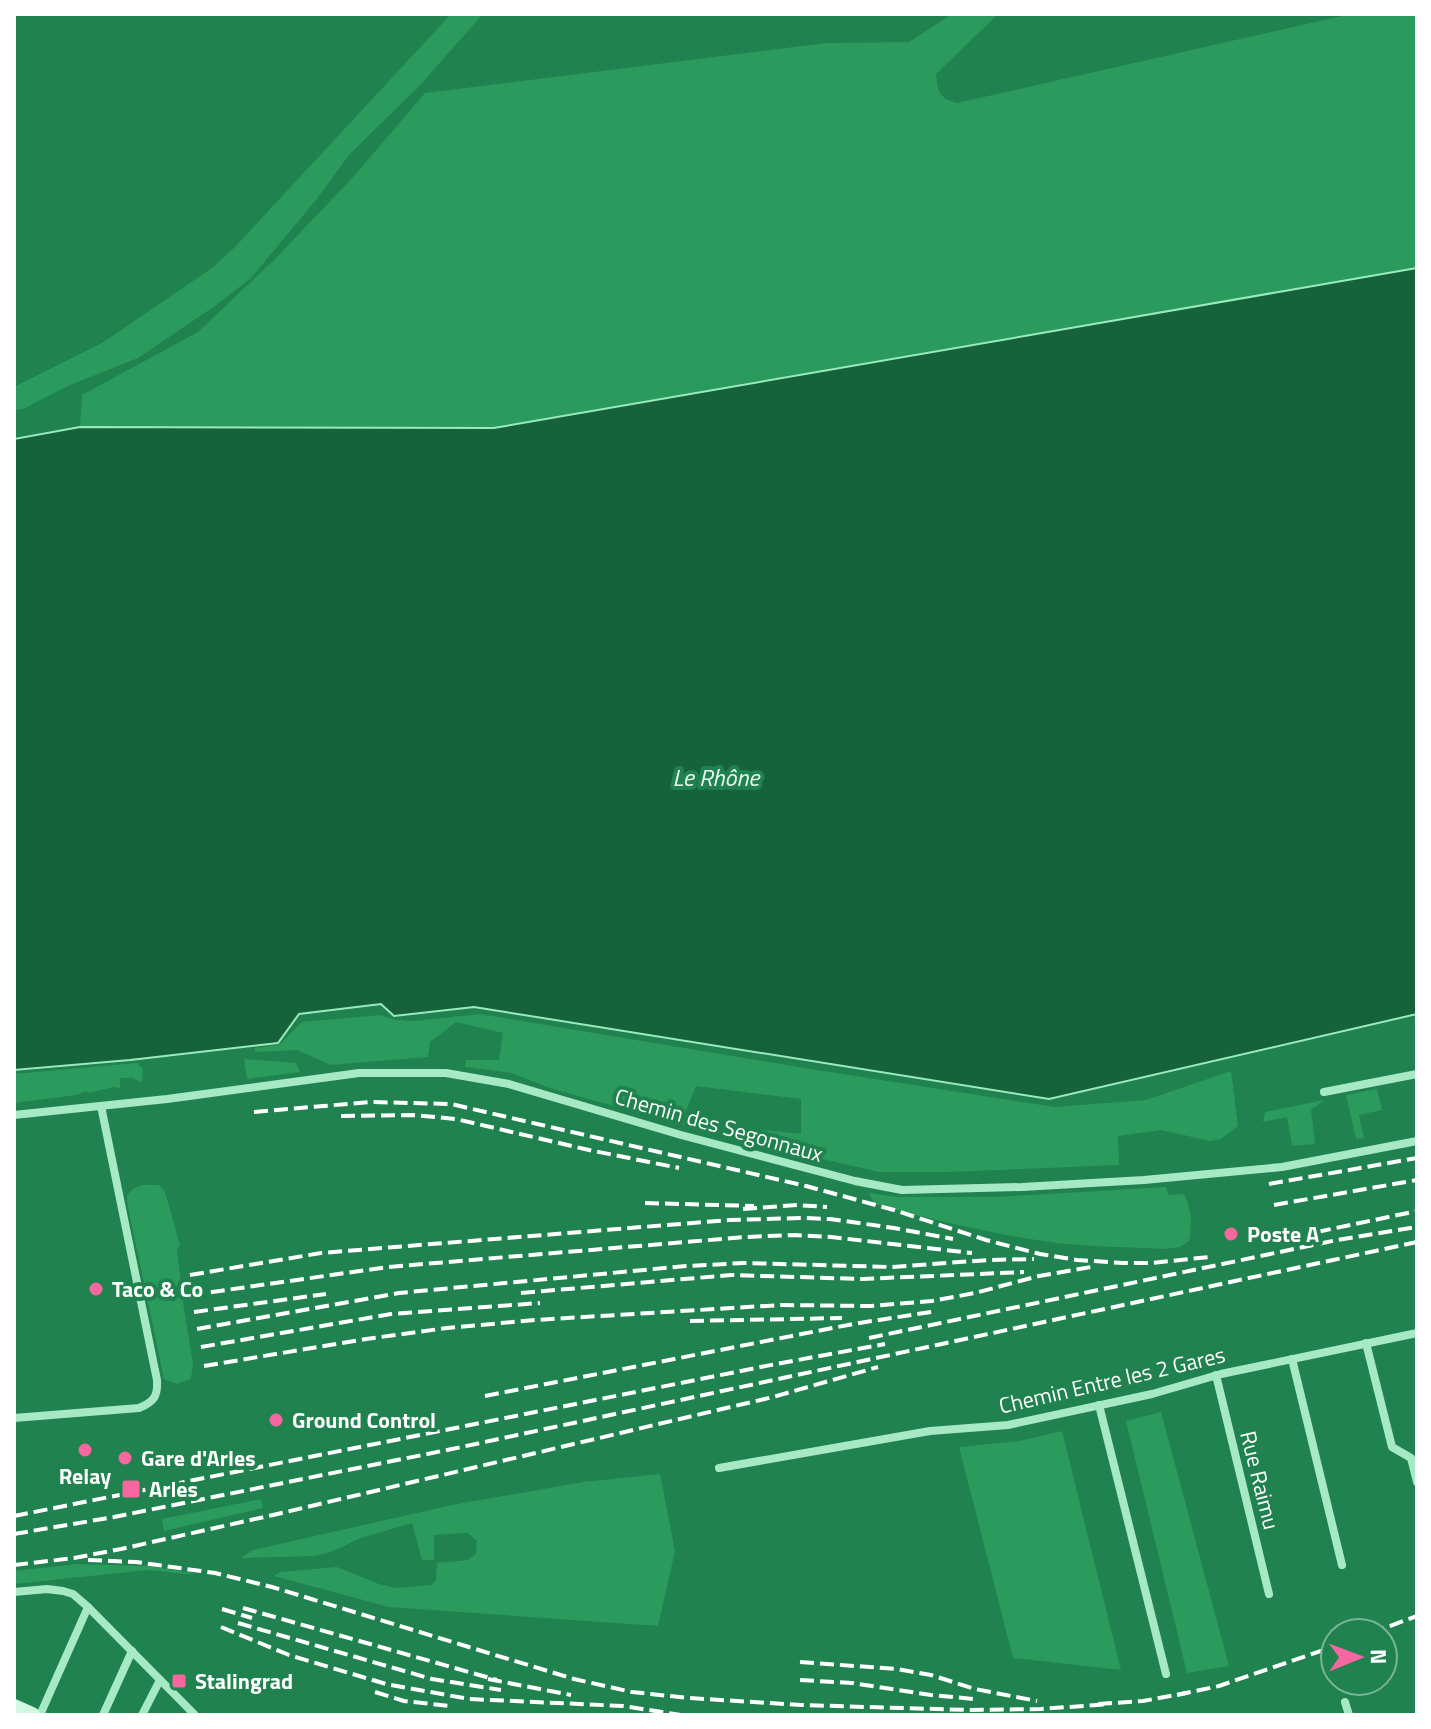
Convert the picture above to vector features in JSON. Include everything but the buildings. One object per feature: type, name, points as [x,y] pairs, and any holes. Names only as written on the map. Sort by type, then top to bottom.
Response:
[{"type":"main road","points":[[14,1707],[32,1715]]},
{"type":"street","name":"Chemin des Segonnaux","points":[[14,1115],[167,1099],[359,1073],[446,1073],[509,1084],[708,1142],[855,1181],[902,1190],[1144,1180],[1282,1167],[1417,1141]]},
{"type":"street","points":[[1324,1092],[1417,1074]]},
{"type":"street","points":[[14,1418],[139,1408],[151,1404],[157,1396],[157,1380],[101,1106]]},
{"type":"street","name":"Chemin Entre les 2 Gares","points":[[719,1468],[930,1431],[1008,1425],[1152,1394],[1216,1375],[1417,1333]]},
{"type":"street","points":[[1366,1343],[1392,1447],[1411,1458],[1417,1482]]},
{"type":"street","points":[[1292,1359],[1342,1565]]},
{"type":"street","name":"Rue Raimu","points":[[1216,1375],[1269,1594]]},
{"type":"street","points":[[1099,1405],[1166,1674]]},
{"type":"street","points":[[14,1592],[47,1589],[73,1594],[195,1715]]},
{"type":"street","points":[[40,1715],[88,1607]]},
{"type":"street","points":[[103,1715],[132,1651]]},
{"type":"street","points":[[142,1715],[160,1680]]},
{"type":"street","points":[[1345,1702],[1349,1715]]},
{"type":"shaded area","points":[[451,14],[483,14],[421,84],[349,155],[251,278],[138,358],[70,385],[23,409],[14,410],[14,387],[102,343],[212,268]]},
{"type":"shaded area","points":[[952,14],[998,14],[936,74],[940,93],[957,103],[1351,14],[1417,14],[1417,268],[494,428],[80,427],[82,395],[198,332],[276,258],[354,176],[425,93],[827,43],[909,42]]},
{"type":"shaded area","points":[[480,1014],[1055,1107],[1146,1100],[1231,1071],[1238,1126],[1221,1139],[1210,1141],[1161,1130],[1118,1136],[1119,1165],[879,1172],[732,1138],[737,1127],[801,1134],[801,1099],[696,1086],[685,1113],[720,1122],[715,1134],[549,1088],[512,1073],[465,1067],[466,1060],[499,1060],[503,1033],[456,1022],[430,1042],[428,1057],[331,1065],[297,1050],[255,1052],[255,1048],[279,1045],[302,1022],[380,1015],[414,1021]]},
{"type":"shaded area","points":[[244,1059],[296,1063],[300,1072],[247,1079]]},
{"type":"shaded area","points":[[137,1063],[143,1069],[142,1083],[133,1078],[120,1078],[120,1088],[14,1103],[14,1074]]},
{"type":"shaded area","points":[[1377,1089],[1382,1110],[1359,1115],[1364,1138],[1356,1139],[1346,1095]]},
{"type":"shaded area","points":[[1324,1100],[1311,1110],[1315,1144],[1292,1146],[1287,1117],[1263,1122],[1265,1112]]},
{"type":"shaded area","points":[[142,1185],[159,1185],[165,1192],[180,1245],[177,1249],[193,1364],[190,1379],[177,1384],[164,1379],[127,1202],[127,1195]]},
{"type":"shaded area","points":[[1166,1187],[1169,1195],[1184,1194],[1191,1228],[1189,1241],[1180,1247],[1163,1249],[1070,1244],[1011,1236],[874,1204],[869,1193],[898,1197],[995,1197]]},
{"type":"shaded area","points":[[1161,1412],[1229,1666],[1187,1673],[1126,1421]]},
{"type":"shaded area","points":[[1062,1431],[1121,1670],[1013,1658],[959,1447],[1019,1441]]},
{"type":"shaded area","points":[[660,1474],[675,1551],[658,1626],[389,1607],[274,1576],[280,1572],[337,1567],[396,1588],[432,1585],[436,1580],[437,1563],[468,1560],[476,1554],[477,1541],[468,1533],[434,1535],[434,1560],[422,1560],[412,1523],[315,1556],[241,1558],[253,1550],[452,1505],[583,1482]]},
{"type":"shaded area","points":[[261,1499],[263,1508],[164,1531],[162,1519]]},
{"type":"shaded area","points":[[77,1564],[147,1566],[194,1573],[148,1570],[14,1584],[14,1571]]},
{"type":"water","name":"Le Rhône","points":[[1417,268],[1417,1014],[1049,1099],[474,1007],[394,1016],[381,1004],[299,1014],[278,1043],[14,1070],[14,439],[80,427],[494,428]]},
{"type":"railway","points":[[254,1112],[370,1102],[451,1104],[806,1186],[1040,1254],[1123,1263],[1209,1257]]},
{"type":"railway","points":[[341,1116],[413,1115],[456,1119],[679,1168]]},
{"type":"railway","points":[[1269,1184],[1417,1158]]},
{"type":"railway","points":[[1274,1205],[1417,1180]]},
{"type":"railway","points":[[645,1203],[754,1206]]},
{"type":"railway","points":[[743,1209],[797,1205],[827,1207]]},
{"type":"railway","points":[[1317,1232],[1417,1211]]},
{"type":"railway","points":[[190,1275],[321,1253],[729,1220],[830,1219],[953,1239]]},
{"type":"railway","points":[[869,1338],[1337,1240],[1417,1227]]},
{"type":"railway","points":[[191,1295],[388,1267],[745,1237],[831,1237],[972,1253]]},
{"type":"railway","points":[[14,1534],[452,1449],[1417,1242]]},
{"type":"railway","points":[[197,1329],[399,1293],[686,1266],[744,1263],[891,1267],[1034,1259]]},
{"type":"railway","points":[[204,1366],[366,1339],[535,1320],[781,1305],[870,1306],[932,1301],[1091,1267]]},
{"type":"railway","points":[[521,1293],[731,1275],[862,1279],[1024,1272]]},
{"type":"railway","points":[[194,1312],[326,1294]]},
{"type":"railway","points":[[201,1347],[391,1314],[540,1303]]},
{"type":"railway","points":[[485,1396],[853,1324],[937,1311]]},
{"type":"railway","points":[[690,1321],[842,1318]]},
{"type":"railway","points":[[14,1516],[885,1344]]},
{"type":"railway","points":[[14,1565],[121,1549],[273,1515],[773,1397],[878,1367]]},
{"type":"railway","points":[[88,1560],[136,1562],[215,1573],[272,1587],[574,1679],[632,1692],[801,1705],[968,1710],[1110,1704]]},
{"type":"railway","points":[[243,1608],[497,1680]]},
{"type":"railway","points":[[222,1609],[252,1618]]},
{"type":"railway","points":[[1399,1623],[1417,1616]]},
{"type":"railway","points":[[238,1623],[432,1679],[501,1690]]},
{"type":"railway","points":[[221,1627],[289,1655],[386,1684],[469,1699],[623,1706],[681,1715]]},
{"type":"railway","points":[[1177,1695],[1219,1686],[1319,1652]]},
{"type":"railway","points":[[800,1662],[897,1669],[1037,1701]]},
{"type":"railway","points":[[488,1679],[571,1695]]},
{"type":"railway","points":[[800,1680],[852,1683],[974,1699]]},
{"type":"railway","points":[[375,1692],[404,1701],[450,1706]]},
{"type":"railway","points":[[1098,1704],[1143,1701],[1186,1693]]},
{"type":"place","name":"Poste A","points":[[1231,1234]]},
{"type":"place","name":"Taco & Co","points":[[96,1289]]},
{"type":"place","name":"Ground Control","points":[[276,1420]]},
{"type":"place","name":"Relay","points":[[85,1450]]},
{"type":"place","name":"Gare d'Arles","points":[[125,1458]]},
{"type":"place","name":"Arles","points":[[131,1489]]},
{"type":"place","name":"Stalingrad","points":[[179,1681]]}]
